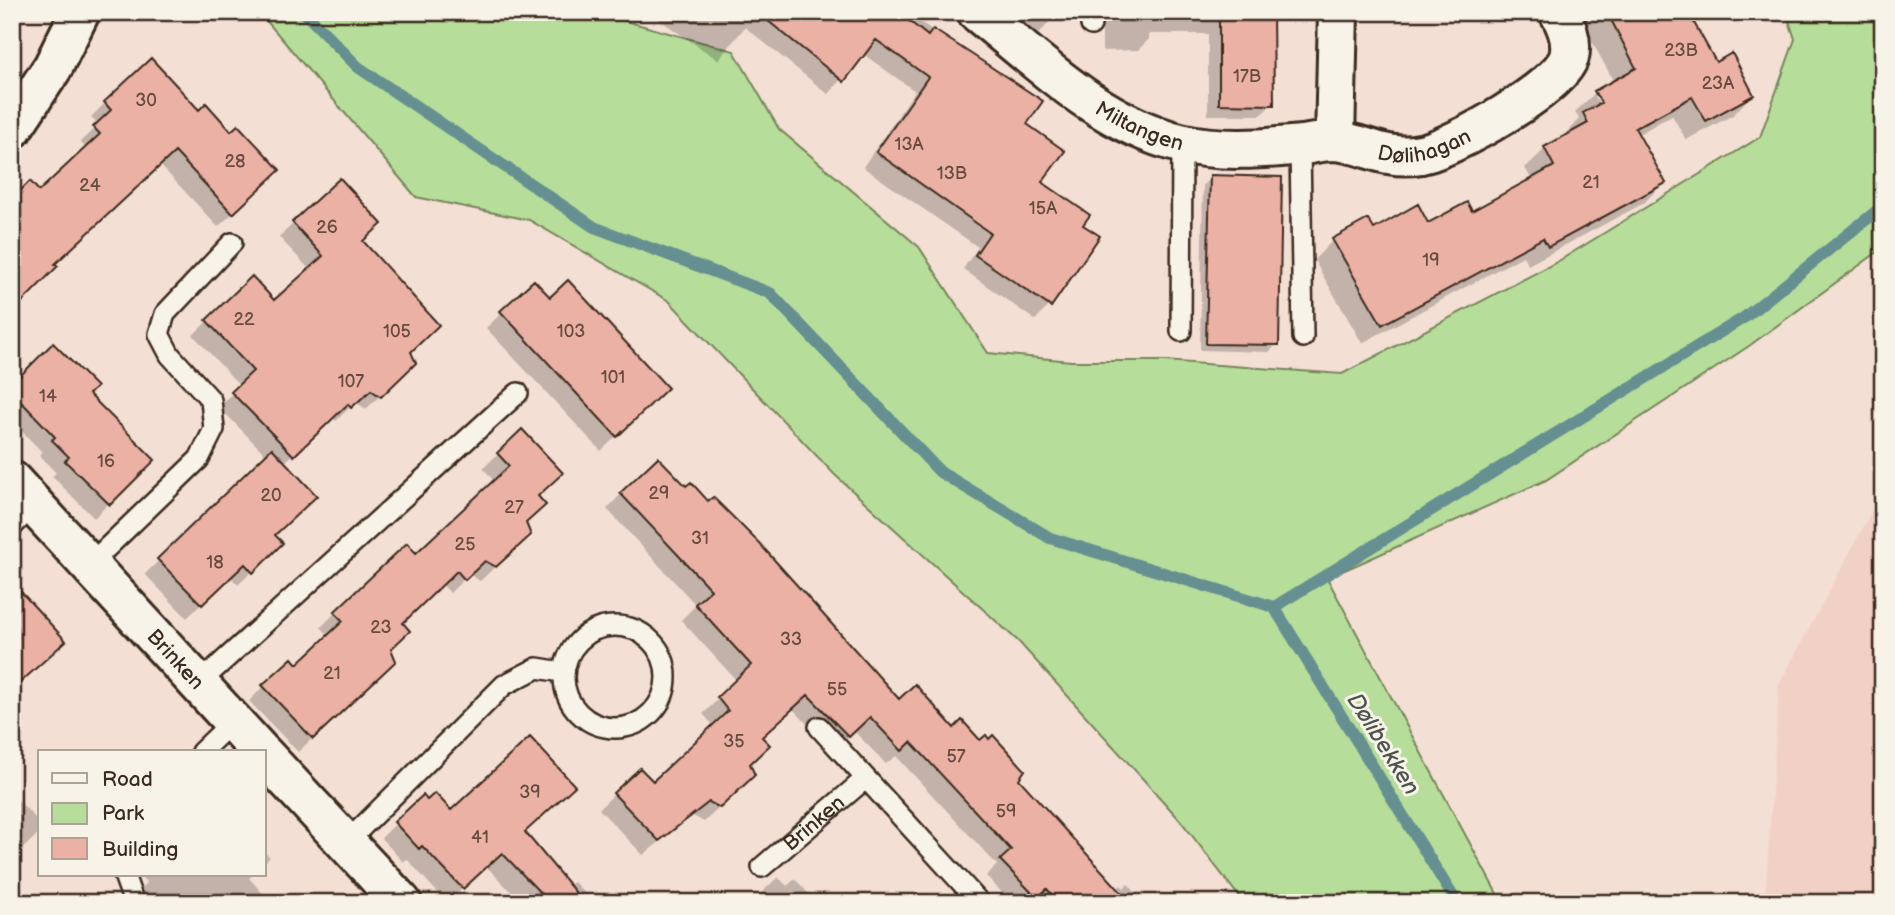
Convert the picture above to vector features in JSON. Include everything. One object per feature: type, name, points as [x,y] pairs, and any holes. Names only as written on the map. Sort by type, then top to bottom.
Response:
[{"type":"street","points":[[12,129],[53,67],[80,12]]},
{"type":"street","name":"Miltangen","points":[[977,12],[1075,92],[1133,127],[1182,143],[1240,148],[1317,143]]},
{"type":"street","points":[[1317,143],[1338,12]]},
{"type":"street","name":"Dølihagan","points":[[1317,143],[1396,157],[1425,154],[1509,113],[1552,83],[1569,58],[1570,32],[1559,12]]},
{"type":"street","name":"Brinken","points":[[19,505],[89,565],[259,750]]},
{"type":"street","name":"Brinken","points":[[266,757],[402,903]]},
{"type":"lane","points":[[1181,331],[1182,143]]},
{"type":"lane","points":[[1303,337],[1317,143]]},
{"type":"lane","points":[[89,565],[199,459],[214,429],[211,400],[170,355],[159,334],[165,314],[232,243]]},
{"type":"lane","points":[[198,684],[518,393]]},
{"type":"lane","points":[[610,624],[645,633],[666,663],[663,699],[637,725],[601,728],[571,707],[562,672],[576,639],[610,624]]},
{"type":"lane","points":[[346,843],[504,685],[537,668],[562,672]]},
{"type":"lane","points":[[203,750],[233,721]]},
{"type":"lane","points":[[819,727],[980,903]]},
{"type":"lane","name":"Brinken","points":[[762,867],[865,779]]},
{"type":"lane","points":[[124,876],[134,903]]},
{"type":"shaded area","points":[[1883,490],[1883,903],[1765,903],[1779,685]]},
{"type":"green space","points":[[259,12],[593,12],[734,51],[779,129],[919,247],[988,353],[1071,361],[1164,361],[1342,374],[1557,262],[1760,137],[1795,39],[1786,12],[1883,12],[1883,248],[1749,346],[1546,480],[1327,578],[1502,903],[1244,903],[1180,820],[1018,641],[835,475],[669,301],[529,220],[416,197]]},
{"type":"building","points":[[757,12],[898,12],[928,36],[933,29],[1043,101],[1027,124],[1065,151],[1042,182],[1090,215],[1083,225],[1100,236],[1051,307],[975,255],[990,233],[876,152],[928,77],[876,40],[844,82]]},
{"type":"building","points":[[1219,12],[1273,12],[1274,105],[1219,104]]},
{"type":"building","points":[[1607,12],[1688,12],[1716,62],[1732,53],[1754,95],[1706,121],[1692,97],[1635,128],[1666,183],[1548,247],[1543,238],[1382,325],[1332,239],[1368,219],[1374,229],[1418,204],[1428,223],[1467,202],[1472,211],[1554,166],[1544,147],[1588,123],[1583,113],[1601,103],[1594,91],[1636,68]]},
{"type":"building","points":[[151,58],[199,110],[206,103],[231,131],[238,125],[280,170],[233,214],[175,152],[55,264],[58,266],[12,312],[12,199],[30,181],[39,191],[100,134],[93,127],[111,110],[104,102]]},
{"type":"building","points":[[1210,175],[1282,177],[1279,345],[1206,344]]},
{"type":"building","points":[[340,178],[382,224],[363,241],[439,325],[411,352],[416,363],[381,397],[371,390],[351,408],[348,404],[294,456],[231,392],[253,371],[206,320],[252,276],[274,300],[323,256],[292,222]]},
{"type":"building","points":[[534,280],[550,297],[568,280],[668,388],[617,437],[500,311]]},
{"type":"building","points":[[53,343],[97,387],[89,394],[155,460],[110,505],[65,461],[69,457],[52,440],[55,437],[12,392],[12,384]]},
{"type":"building","points":[[522,429],[563,473],[538,496],[546,505],[526,523],[531,535],[496,567],[485,561],[465,580],[457,571],[403,623],[410,631],[391,649],[396,661],[313,739],[262,685],[292,658],[297,664],[343,621],[334,612],[407,543],[416,553],[509,466],[497,453]]},
{"type":"building","points":[[272,448],[317,496],[275,535],[283,543],[253,573],[245,564],[202,605],[157,559]]},
{"type":"building","points":[[658,457],[686,486],[691,482],[708,501],[713,497],[760,544],[899,699],[915,684],[954,728],[962,720],[980,740],[986,735],[989,739],[993,735],[1025,770],[1019,779],[1131,903],[1059,903],[1047,889],[1037,898],[1000,860],[1011,850],[911,742],[902,751],[870,717],[849,737],[808,695],[762,737],[770,745],[750,764],[755,775],[720,808],[709,802],[659,841],[613,793],[640,768],[653,781],[728,711],[717,697],[751,665],[695,604],[711,590],[620,493]]},
{"type":"building","points":[[12,582],[66,641],[12,690]]},
{"type":"building","points":[[530,737],[575,786],[525,832],[581,899],[577,903],[550,903],[502,853],[463,889],[422,846],[419,849],[394,822],[423,795],[427,800],[435,793],[451,810]]},
{"type":"waterway","points":[[304,12],[358,67],[594,227],[770,293],[940,472],[1050,538],[1274,607],[1745,317],[1883,206]]},
{"type":"waterway","name":"Dølibekken","points":[[1274,607],[1457,903]]}]
